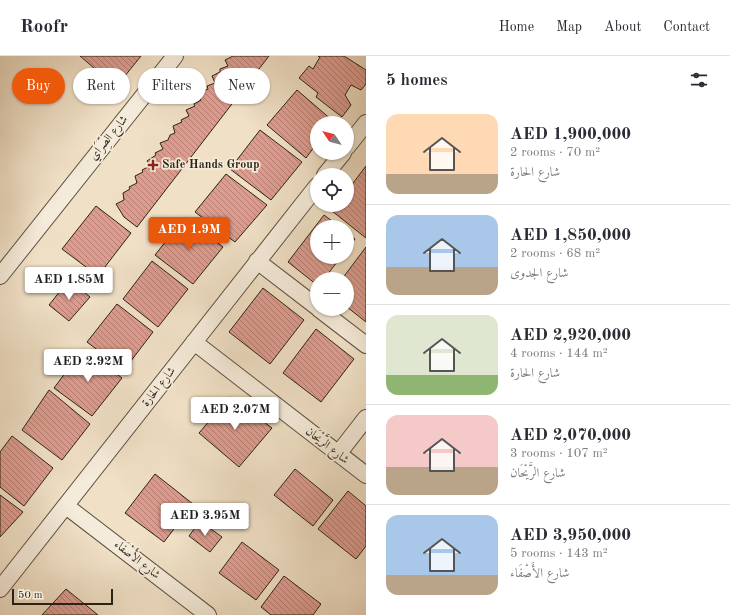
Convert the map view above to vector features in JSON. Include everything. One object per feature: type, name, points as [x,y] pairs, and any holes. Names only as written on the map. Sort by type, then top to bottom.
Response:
[{"type":"street","name":"شارع الصِّرَاي","points":[[0,276],[175,56]]},
{"type":"street","points":[[354,138],[366,123]]},
{"type":"street","points":[[330,168],[337,160]]},
{"type":"street","name":"شارع الحارة","points":[[0,589],[310,195]]},
{"type":"street","points":[[258,261],[310,302]]},
{"type":"street","points":[[328,316],[366,345]]},
{"type":"street","name":"شارع الرَّيْحَان","points":[[194,342],[366,475]]},
{"type":"street","points":[[338,454],[366,418]]},
{"type":"street","name":"شارع الأَصْفَاء","points":[[66,506],[208,615]]},
{"type":"building","points":[[80,56],[141,56],[130,70],[130,68],[94,68]]},
{"type":"building","points":[[233,56],[269,56],[260,68],[223,68],[228,66],[225,60]]},
{"type":"building","points":[[318,56],[344,56],[366,70],[366,84],[361,90],[351,85],[345,95],[351,105],[343,116],[316,97],[318,93],[299,78],[309,66],[313,69],[320,57]]},
{"type":"building","points":[[214,83],[214,104],[232,104],[137,227],[124,217],[116,204],[124,200],[123,193],[130,189],[129,187],[137,183],[135,176],[150,166],[147,161],[156,155],[155,153],[163,149],[160,143],[168,140],[170,135],[175,133],[173,126],[182,122],[181,120],[189,116],[186,110],[195,106],[194,104],[206,104],[207,86]]},
{"type":"building","points":[[297,90],[327,116],[310,116],[310,153],[306,158],[267,125]]},
{"type":"building","points":[[260,130],[302,162],[271,200],[230,169]]},
{"type":"building","points":[[366,166],[366,238],[354,228],[354,220],[343,220],[333,212],[354,212],[354,182]]},
{"type":"building","points":[[226,174],[267,205],[235,242],[195,212]]},
{"type":"building","points":[[96,206],[131,233],[98,276],[62,249]]},
{"type":"building","points":[[324,215],[331,220],[320,220]]},
{"type":"building","points":[[185,217],[223,247],[193,284],[155,255]]},
{"type":"building","points":[[310,233],[310,264],[336,264],[329,272],[310,272],[310,279],[288,262]]},
{"type":"building","points":[[366,247],[366,322],[354,313],[354,272],[347,272]]},
{"type":"building","points":[[152,261],[188,289],[158,327],[123,299]]},
{"type":"building","points":[[69,280],[90,297],[69,321],[49,305]]},
{"type":"building","points":[[263,288],[304,320],[270,364],[229,332]]},
{"type":"building","points":[[117,304],[153,332],[124,370],[87,342]]},
{"type":"building","points":[[316,329],[354,359],[321,402],[283,373]]},
{"type":"building","points":[[83,349],[122,378],[92,416],[54,388]]},
{"type":"building","points":[[49,390],[90,424],[62,460],[22,430]]},
{"type":"building","points":[[230,397],[272,428],[239,467],[199,433]]},
{"type":"building","points":[[12,436],[53,468],[24,506],[0,487],[0,452]]},
{"type":"building","points":[[295,469],[333,500],[313,526],[274,495]]},
{"type":"building","points":[[155,474],[193,504],[164,542],[125,513]]},
{"type":"building","points":[[348,491],[366,506],[366,546],[356,559],[318,529]]},
{"type":"building","points":[[0,495],[23,512],[0,537]]},
{"type":"building","points":[[200,521],[222,537],[210,552],[189,536]]},
{"type":"building","points":[[242,542],[279,570],[256,600],[219,573]]},
{"type":"building","points":[[284,576],[321,604],[313,615],[271,615],[261,607]]},
{"type":"building","points":[[66,589],[98,615],[42,615]]},
{"type":"place","name":"Safe Hands Group","points":[[153,165]]}]
